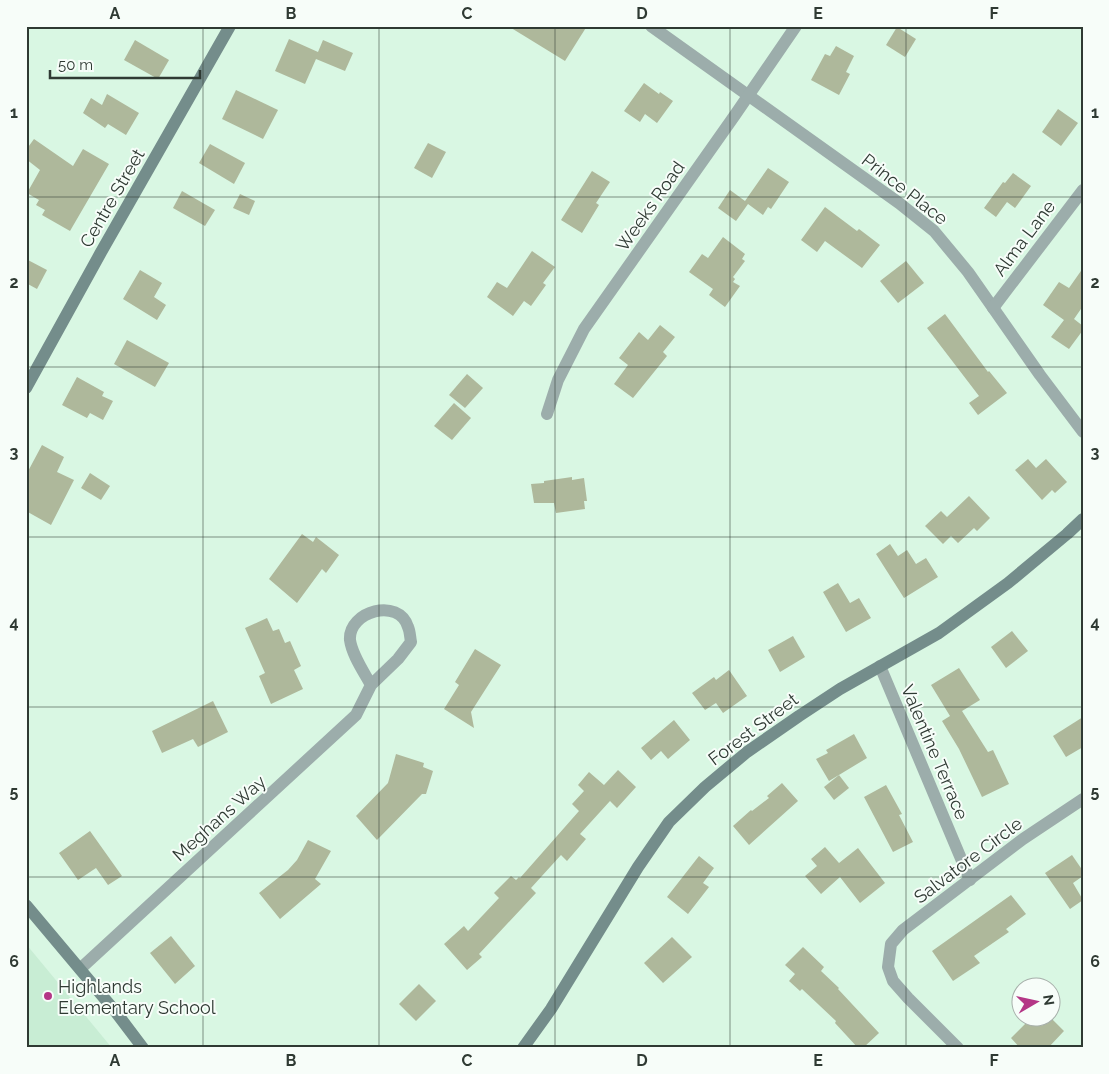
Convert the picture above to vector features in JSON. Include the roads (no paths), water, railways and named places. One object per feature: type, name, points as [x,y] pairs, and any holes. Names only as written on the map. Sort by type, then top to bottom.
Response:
[{"type":"street","name":"Centre Street","points":[[26,388],[230,26]]},
{"type":"street","name":"Prince Place","points":[[651,26],[899,203],[934,231],[968,272],[1040,376],[1083,432]]},
{"type":"street","name":"Weeks Road","points":[[547,414],[558,380],[584,329],[796,26]]},
{"type":"street","name":"Alma Lane","points":[[993,308],[1083,190]]},
{"type":"street","name":"Forest Street","points":[[524,1048],[551,1009],[633,875],[669,822],[705,787],[747,752],[840,689],[940,633],[1008,583],[1083,519]]},
{"type":"street","name":"Meghans Way","points":[[80,969],[356,715],[371,686],[398,659],[411,642],[408,625],[398,613],[384,609],[366,614],[355,624],[350,638],[354,654],[371,686]]},
{"type":"street","name":"Valentine Terrace","points":[[880,666],[970,880]]},
{"type":"street","name":"Salvatore Circle","points":[[958,1048],[908,998],[894,981],[888,967],[891,944],[903,930],[1024,839],[1083,799]]},
{"type":"street","points":[[26,905],[143,1048]]},
{"type":"place","name":"Highlands Elementary School","points":[[48,996]]}]
